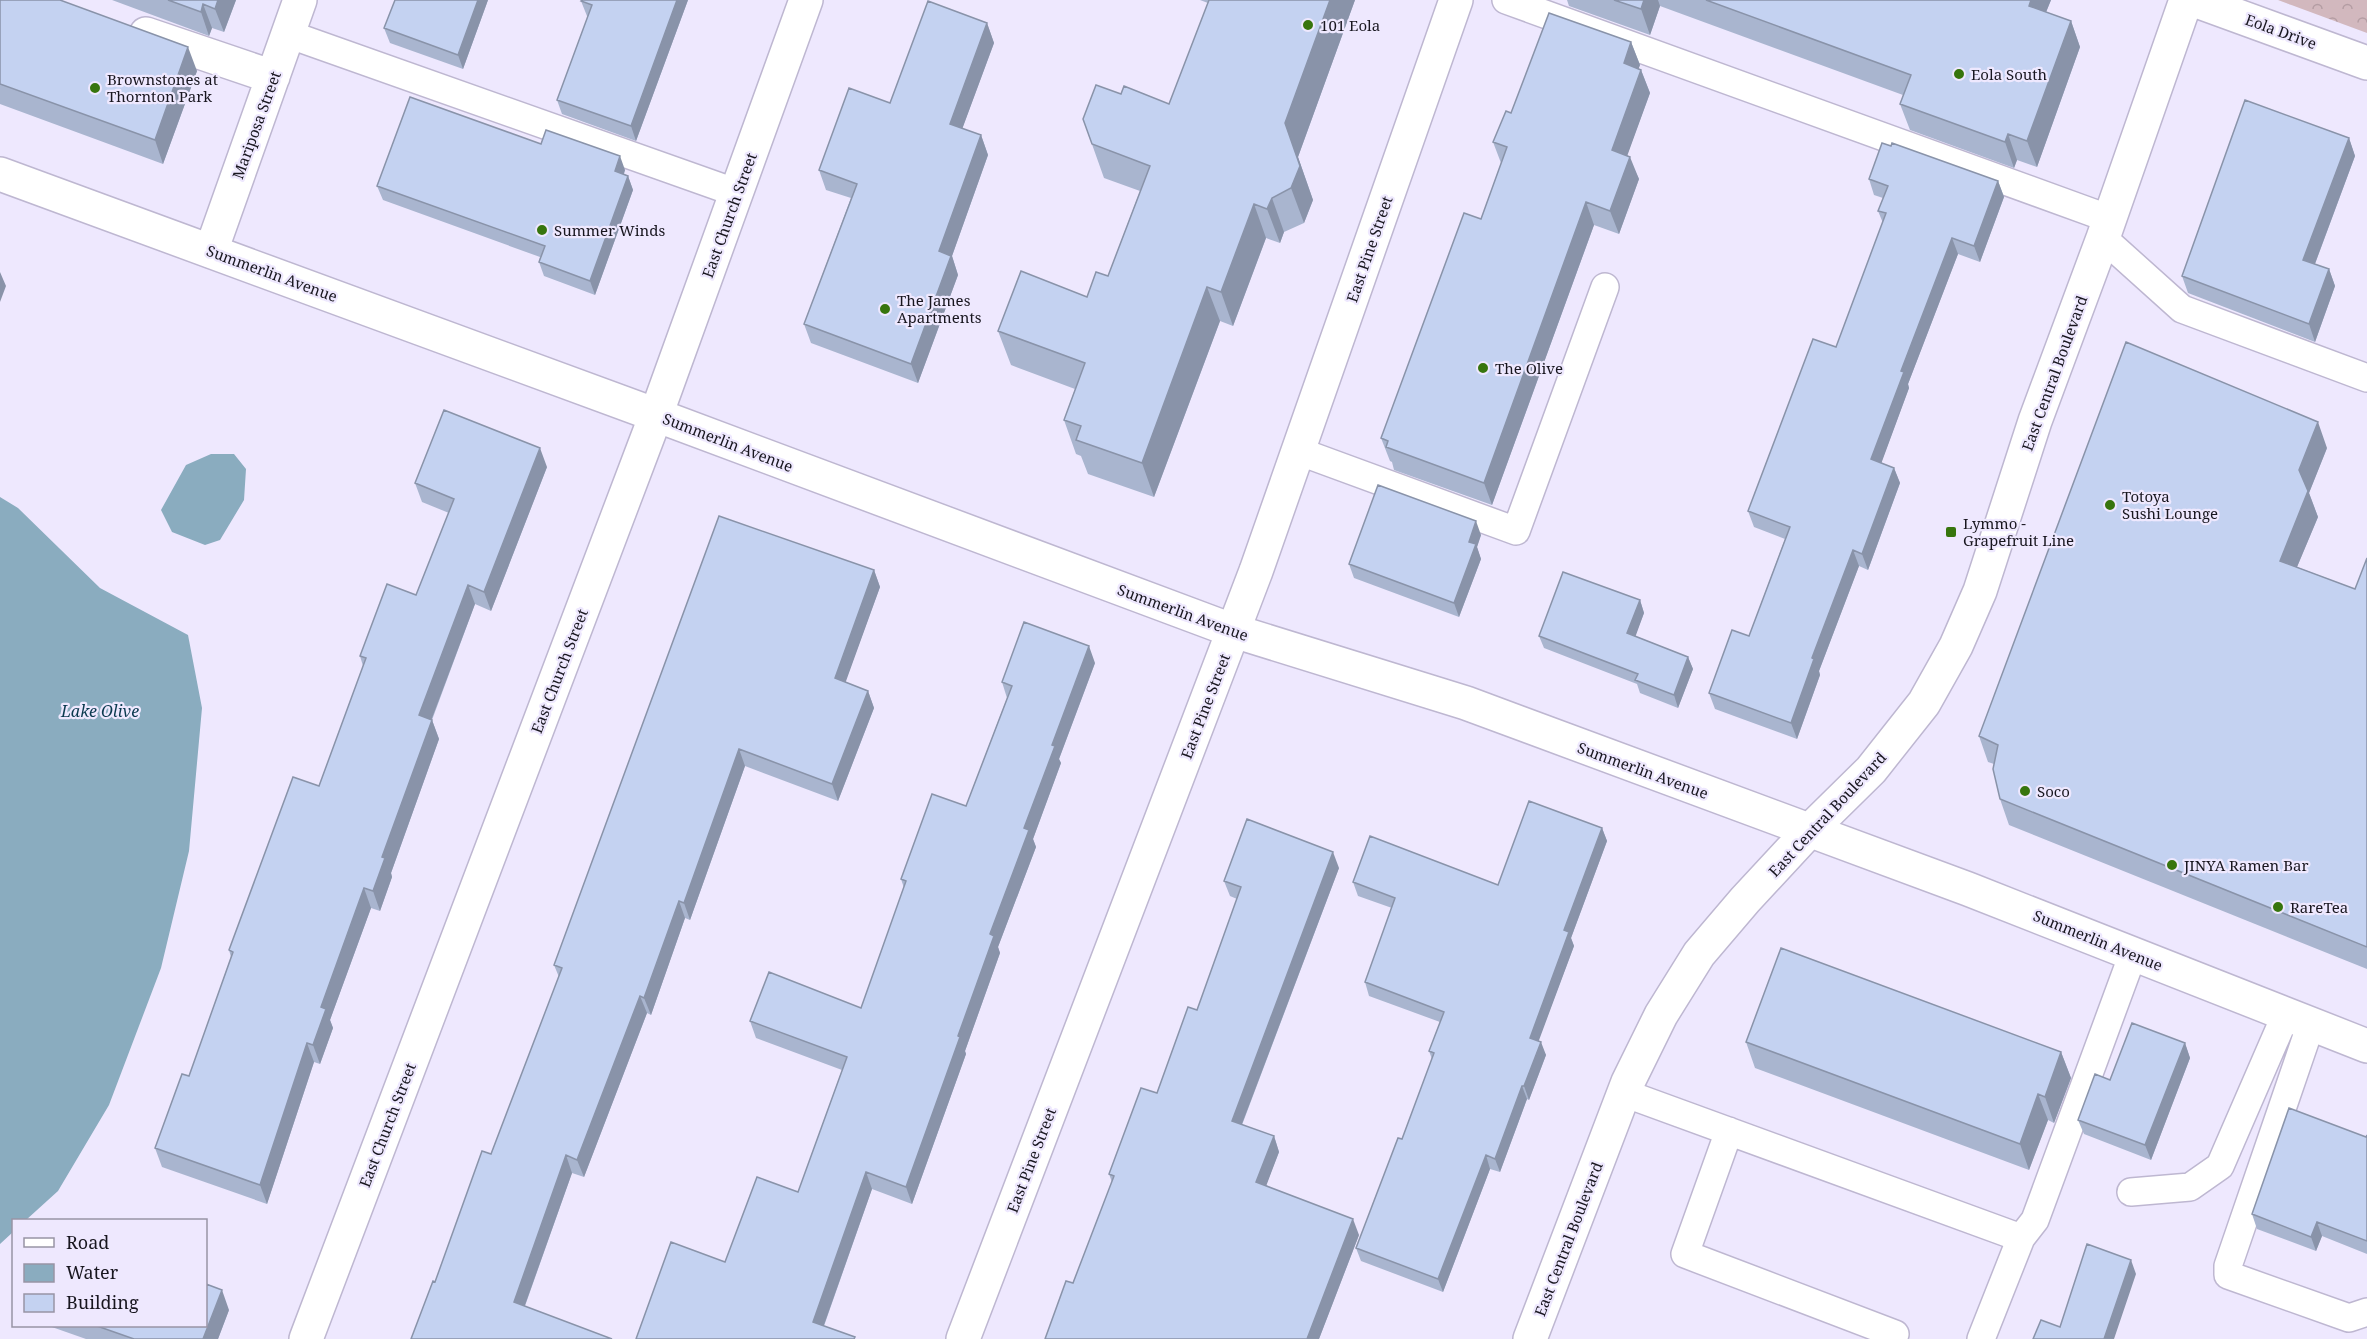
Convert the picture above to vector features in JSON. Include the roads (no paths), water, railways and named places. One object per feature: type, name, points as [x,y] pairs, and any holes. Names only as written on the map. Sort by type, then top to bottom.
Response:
[{"type":"street","name":"Mariposa Street","points":[[211,251],[300,0]]},
{"type":"street","name":"East Church Street","points":[[306,1339],[656,415],[806,0]]},
{"type":"street","name":"East Pine Street","points":[[963,1339],[1234,631],[1456,0]]},
{"type":"street","name":"East Central Boulevard","points":[[1535,1337],[1624,1094],[1661,1015],[1699,954],[1809,831],[1871,770],[1924,703],[1956,646],[1980,591],[2035,421],[2107,229],[2186,0]]},
{"type":"street","name":"Eola Drive","points":[[2194,0],[2367,63]]},
{"type":"street","points":[[123,25],[273,77]]},
{"type":"street","name":"Summerlin Avenue","points":[[0,174],[656,415],[1234,631],[1466,703],[1968,888],[2367,1046]]},
{"type":"lane","points":[[1506,0],[2107,229],[2182,309],[2367,378]]},
{"type":"lane","points":[[288,34],[737,193]]},
{"type":"lane","points":[[1298,451],[1516,531],[1605,287]]},
{"type":"lane","points":[[1981,1339],[2021,1238],[2035,1220],[2133,954]]},
{"type":"lane","points":[[2131,1192],[2190,1187],[2220,1166],[2299,1019]]},
{"type":"lane","points":[[2299,1019],[2228,1266],[2228,1275],[2349,1318],[2367,1312]]},
{"type":"lane","points":[[1624,1094],[2021,1238]]},
{"type":"lane","points":[[1730,1131],[1684,1254],[1895,1334]]},
{"type":"water","points":[[211,454],[234,454],[246,469],[244,500],[220,540],[205,545],[172,532],[161,510],[186,465]]},
{"type":"water","name":"Lake Olive","points":[[0,497],[18,508],[100,588],[188,635],[202,708],[189,851],[161,968],[109,1105],[58,1191],[27,1219],[12,1219],[12,1233],[0,1244]]},
{"type":"place","name":"101 Eola","points":[[1308,25]]},
{"type":"place","name":"Eola South","points":[[1959,74]]},
{"type":"place","name":"Brownstones at Thornton Park","points":[[95,88]]},
{"type":"place","name":"Summer Winds","points":[[542,230]]},
{"type":"place","name":"The James Apartments","points":[[885,309]]},
{"type":"place","name":"The Olive","points":[[1483,368]]},
{"type":"place","name":"Totoya Sushi Lounge","points":[[2110,505]]},
{"type":"place","name":"Lymmo - Grapefruit Line","points":[[1951,532]]},
{"type":"place","name":"Soco","points":[[2025,791]]},
{"type":"place","name":"JINYA Ramen Bar","points":[[2172,865]]},
{"type":"place","name":"RareTea","points":[[2278,907]]}]
